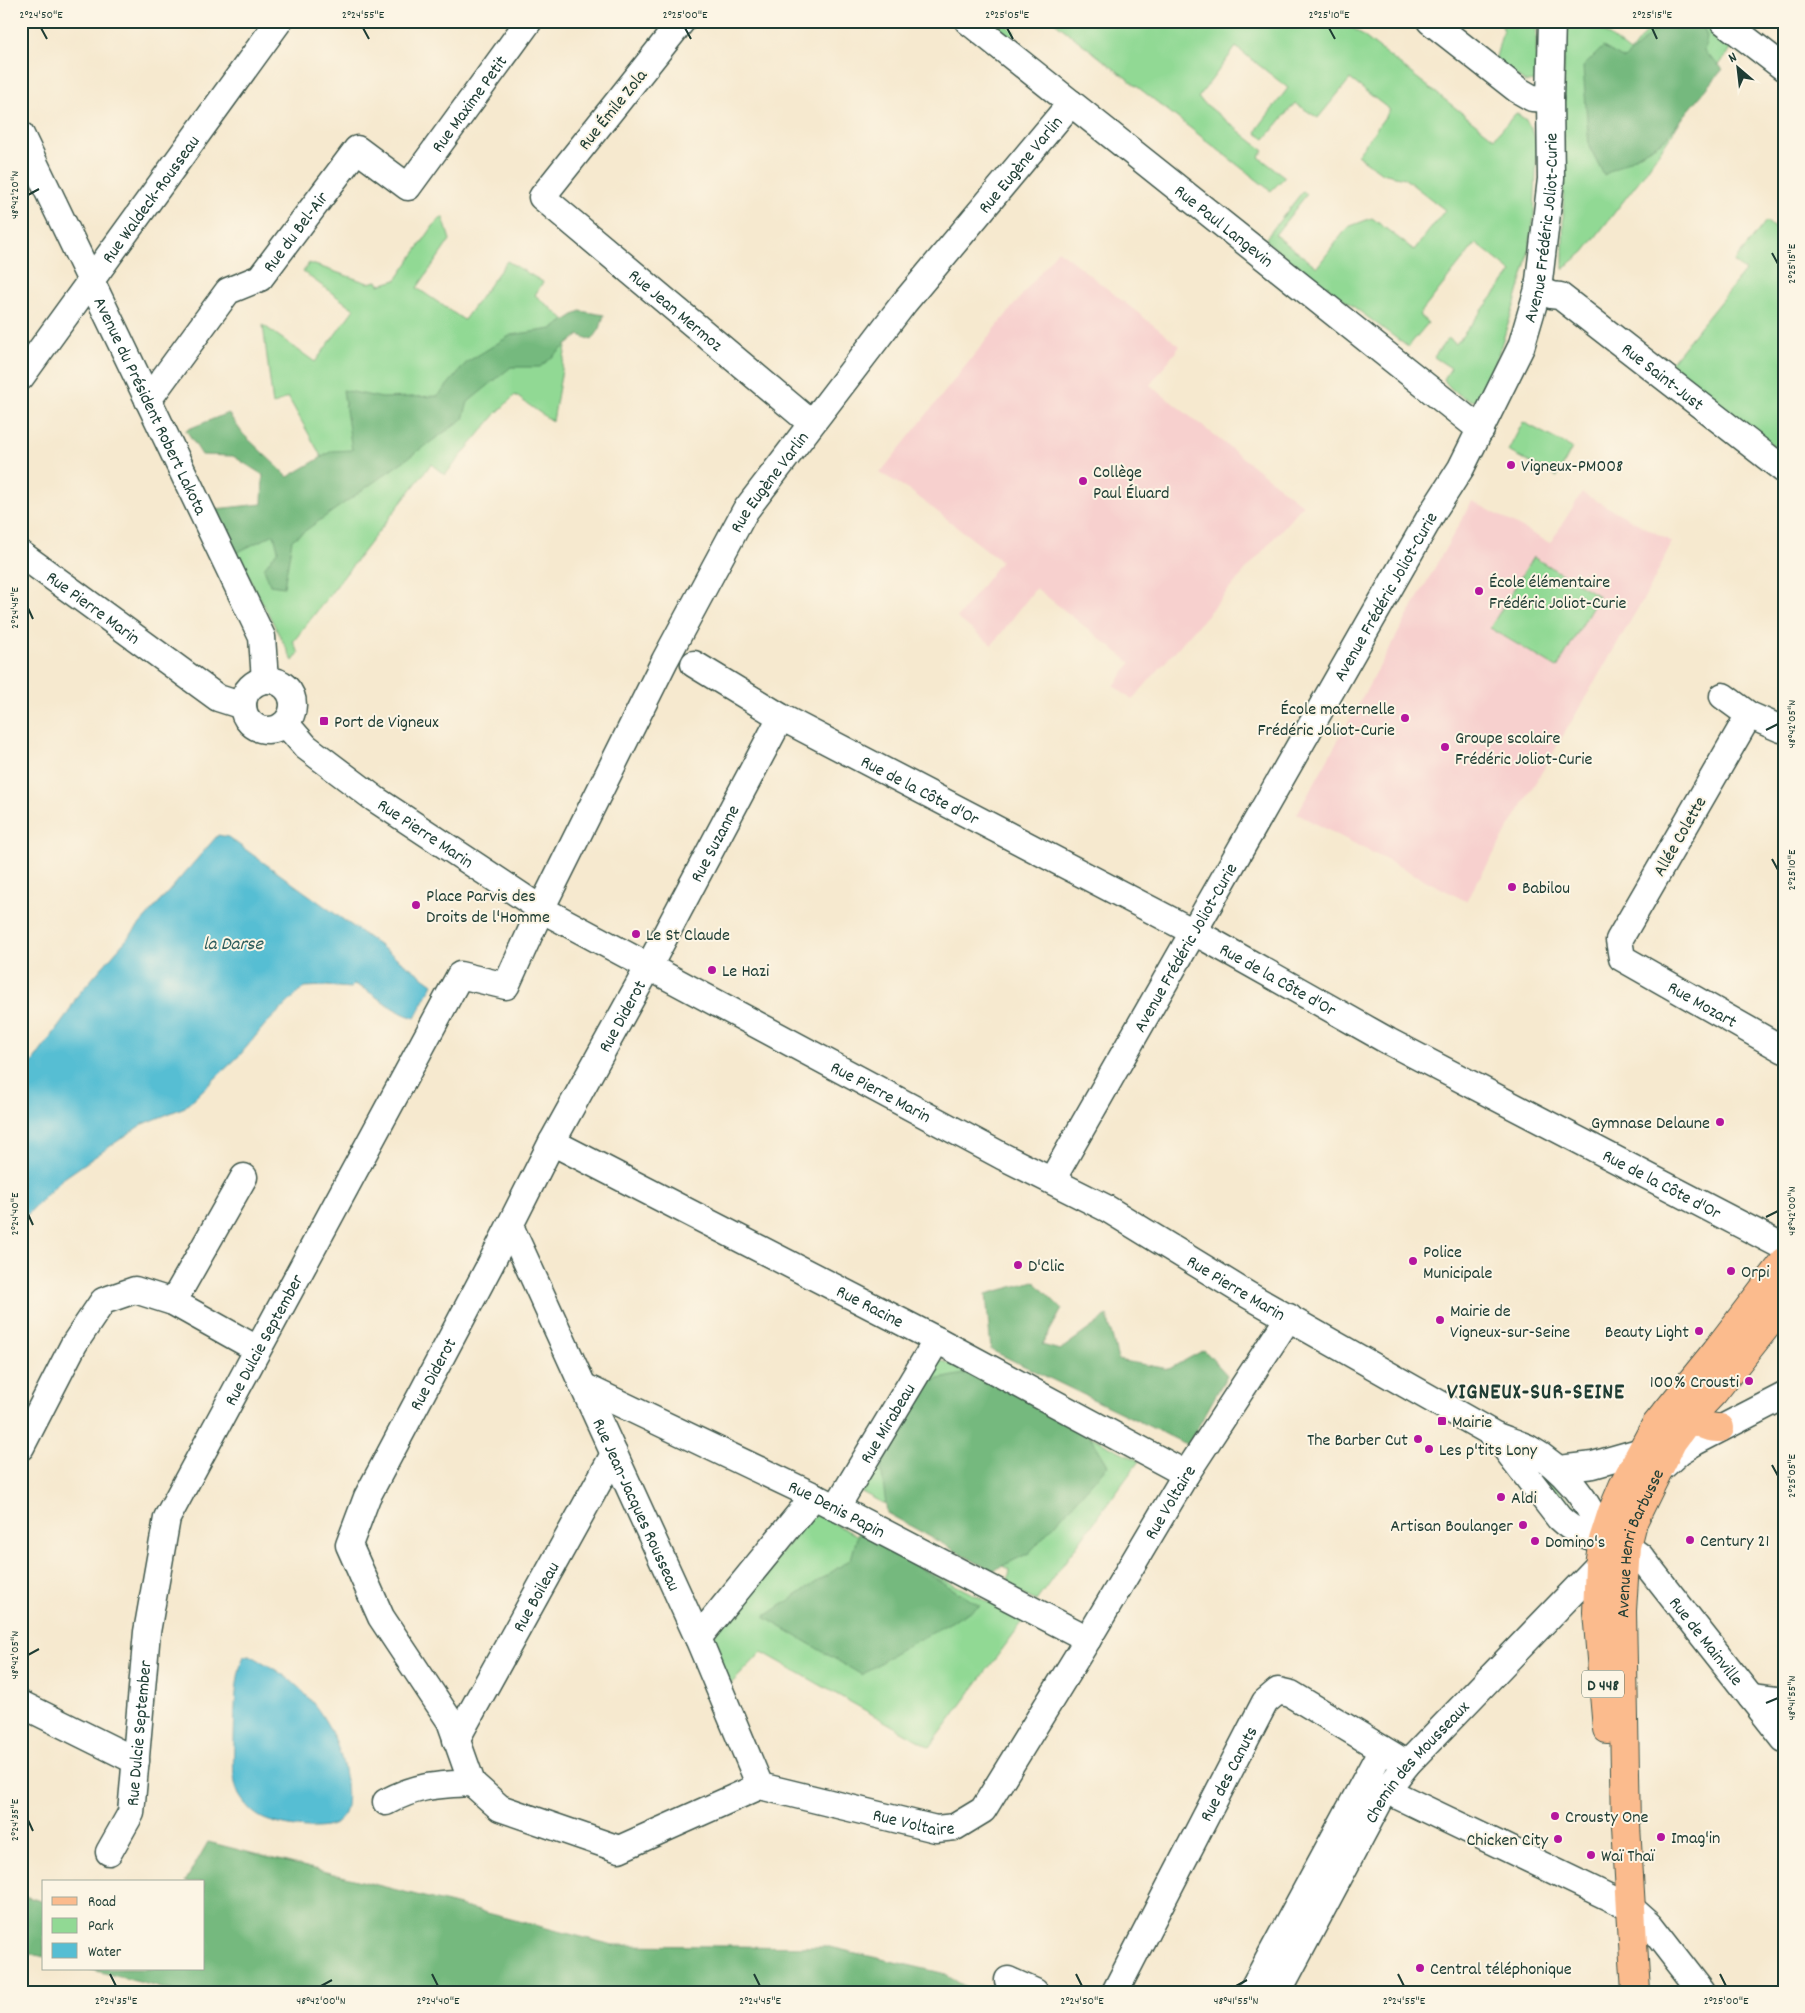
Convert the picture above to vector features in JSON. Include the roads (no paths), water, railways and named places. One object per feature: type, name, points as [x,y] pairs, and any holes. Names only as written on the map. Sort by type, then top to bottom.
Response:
[{"type":"main road","name":"Avenue Henri Barbusse","points":[[1626,1826],[1609,1754],[1597,1612],[1610,1548],[1632,1526],[1650,1460],[1672,1442],[1691,1404],[1784,1262]]},
{"type":"main road","points":[[1720,1428],[1708,1428],[1691,1404],[1721,1355],[1776,1286],[1784,1269]]},
{"type":"main road","name":"Avenue Henri Barbusse","points":[[1691,1404],[1784,1304]]},
{"type":"main road","name":"Avenue Henri Barbusse","points":[[1610,1548],[1622,1611],[1626,1826],[1636,1992]]},
{"type":"street","name":"Rue Waldeck-Rousseau","points":[[21,377],[279,21]]},
{"type":"street","name":"Rue Maxime Petit","points":[[408,187],[529,21]]},
{"type":"street","name":"Rue Émile Zola","points":[[542,197],[682,21]]},
{"type":"street","name":"Rue Paul Langevin","points":[[968,21],[1481,430]]},
{"type":"street","points":[[1430,21],[1518,90],[1532,98],[1550,99]]},
{"type":"street","name":"Avenue Frédéric Joliot-Curie","points":[[1052,1180],[1424,527],[1461,468],[1521,347],[1538,288],[1551,180],[1550,99],[1552,21]]},
{"type":"street","points":[[1726,22],[1784,68]]},
{"type":"street","name":"Rue Eugène Varlin","points":[[541,909],[665,660],[740,519],[904,303],[1071,103]]},
{"type":"street","name":"Avenue du Président Robert Lakota","points":[[21,135],[262,637],[265,680]]},
{"type":"street","name":"Rue du Bel-Air","points":[[148,400],[228,291],[260,278],[357,149],[408,187]]},
{"type":"street","name":"Rue Jean Mermoz","points":[[542,197],[812,423]]},
{"type":"street","name":"Rue Saint-Just","points":[[1538,288],[1551,295],[1560,296],[1784,470]]},
{"type":"street","name":"Rue Pierre Marin","points":[[21,554],[218,698],[243,706]]},
{"type":"street","name":"Rue de la Côte d'Or","points":[[694,664],[781,717],[1193,932],[1388,1041],[1784,1247]]},
{"type":"street","points":[[265,680],[280,683],[291,694],[293,710],[286,724],[279,728],[262,730],[248,721],[243,706],[244,699],[251,686],[265,680]]},
{"type":"street","points":[[1724,696],[1749,716],[1781,729]]},
{"type":"street","name":"Allée Colette","points":[[1622,958],[1619,940],[1749,716]]},
{"type":"street","name":"Rue Suzanne","points":[[648,968],[781,717]]},
{"type":"street","name":"Rue Pierre Marin","points":[[286,724],[306,747],[375,799],[541,909],[1002,1156],[1106,1208],[1289,1317],[1495,1435],[1528,1448],[1559,1469],[1590,1511],[1610,1548]]},
{"type":"street","name":"Rue Dulcie September","points":[[109,1852],[131,1812],[147,1632],[167,1518],[460,975],[506,986],[541,909]]},
{"type":"street","name":"Rue Mozart","points":[[1622,958],[1784,1050]]},
{"type":"street","name":"Rue Diderot","points":[[472,1783],[450,1721],[381,1617],[349,1545],[367,1496],[510,1226],[552,1142],[648,968]]},
{"type":"street","name":"Rue Racine","points":[[552,1142],[937,1340],[1186,1474]]},
{"type":"street","points":[[173,1302],[244,1178]]},
{"type":"street","name":"Rue Jean-Jacques Rousseau","points":[[510,1226],[698,1638],[760,1786]]},
{"type":"street","points":[[21,1447],[74,1344],[104,1302],[136,1290],[173,1302],[257,1349]]},
{"type":"street","name":"Rue Voltaire","points":[[760,1786],[936,1830],[955,1827],[983,1810],[1186,1474],[1289,1317]]},
{"type":"street","name":"Rue Mirabeau","points":[[698,1638],[825,1502],[937,1340]]},
{"type":"street","name":"Rue Denis Papin","points":[[583,1386],[825,1502],[1088,1639]]},
{"type":"street","points":[[1691,1404],[1726,1401],[1742,1406],[1777,1399]]},
{"type":"street","points":[[1559,1469],[1650,1460],[1680,1451],[1777,1399]]},
{"type":"street","name":"Rue Pierre Marin","points":[[1495,1435],[1559,1518],[1569,1527],[1610,1548]]},
{"type":"street","name":"Rue Boileau","points":[[456,1740],[614,1454]]},
{"type":"street","name":"Rue de Mainville","points":[[1610,1548],[1640,1556],[1784,1739]]},
{"type":"street","name":"Chemin des Mousseaux","points":[[1278,1992],[1384,1795],[1407,1764],[1610,1548]]},
{"type":"street","name":"Rue des Canuts","points":[[1115,1992],[1265,1702],[1278,1691],[1291,1694],[1407,1764]]},
{"type":"street","points":[[1750,1697],[1784,1701]]},
{"type":"street","points":[[21,1704],[136,1761]]},
{"type":"street","name":"Chemin des Mousseaux","points":[[1251,1992],[1382,1749]]},
{"type":"street","points":[[386,1802],[404,1792],[426,1786],[472,1783],[500,1808],[619,1849],[760,1786]]},
{"type":"street","points":[[1400,1798],[1631,1908],[1650,1925],[1702,1992]]},
{"type":"street","points":[[1008,1980],[1034,1992]]},
{"type":"water","name":"la Darse","points":[[218,835],[228,837],[433,984],[432,986],[415,1018],[399,1012],[355,984],[350,988],[304,987],[264,1026],[240,1055],[185,1107],[141,1125],[61,1180],[21,1221],[21,1078],[67,1015],[77,996]]},
{"type":"water","points":[[250,1655],[286,1677],[298,1687],[318,1710],[334,1738],[344,1768],[347,1797],[343,1816],[334,1825],[303,1828],[271,1822],[253,1812],[236,1789],[234,1768],[238,1675],[244,1656]]},
{"type":"place","name":"Vigneux-PM008","points":[[1511,465]]},
{"type":"place","name":"Collège Paul Éluard","points":[[1083,481]]},
{"type":"place","name":"École élémentaire Frédéric Joliot-Curie","points":[[1479,591]]},
{"type":"place","name":"École maternelle Frédéric Joliot-Curie","points":[[1405,718]]},
{"type":"place","name":"Port de Vigneux","points":[[324,721]]},
{"type":"place","name":"Groupe scolaire Frédéric Joliot-Curie","points":[[1445,747]]},
{"type":"place","name":"Babilou","points":[[1512,887]]},
{"type":"place","name":"Place Parvis des Droits de l'Homme","points":[[416,905]]},
{"type":"place","name":"Le St Claude","points":[[636,934]]},
{"type":"place","name":"Le Hazi","points":[[712,970]]},
{"type":"place","name":"Gymnase Delaune","points":[[1720,1122]]},
{"type":"place","name":"Police Municipale","points":[[1413,1261]]},
{"type":"place","name":"D'Clic","points":[[1018,1265]]},
{"type":"place","name":"Orpi","points":[[1731,1271]]},
{"type":"place","name":"Mairie de Vigneux-sur-Seine","points":[[1440,1320]]},
{"type":"place","name":"Beauty Light","points":[[1699,1331]]},
{"type":"place","name":"100% Crousti","points":[[1749,1381]]},
{"type":"place","name":"Mairie","points":[[1442,1421]]},
{"type":"place","name":"The Barber Cut","points":[[1418,1439]]},
{"type":"place","name":"Les p'tits Lony","points":[[1429,1449]]},
{"type":"place","name":"Aldi","points":[[1501,1497]]},
{"type":"place","name":"Artisan Boulanger","points":[[1523,1525]]},
{"type":"place","name":"Century 21","points":[[1690,1540]]},
{"type":"place","name":"Domino's","points":[[1535,1541]]},
{"type":"place","name":"Crousty One","points":[[1555,1816]]},
{"type":"place","name":"Imag'in","points":[[1661,1837]]},
{"type":"place","name":"Chicken City","points":[[1558,1839]]},
{"type":"place","name":"Waï Thaï","points":[[1591,1855]]},
{"type":"place","name":"Central téléphonique","points":[[1420,1968]]},
{"type":"district","name":"VIGNEUX-SUR-SEINE","points":[[1536,1390]]}]
